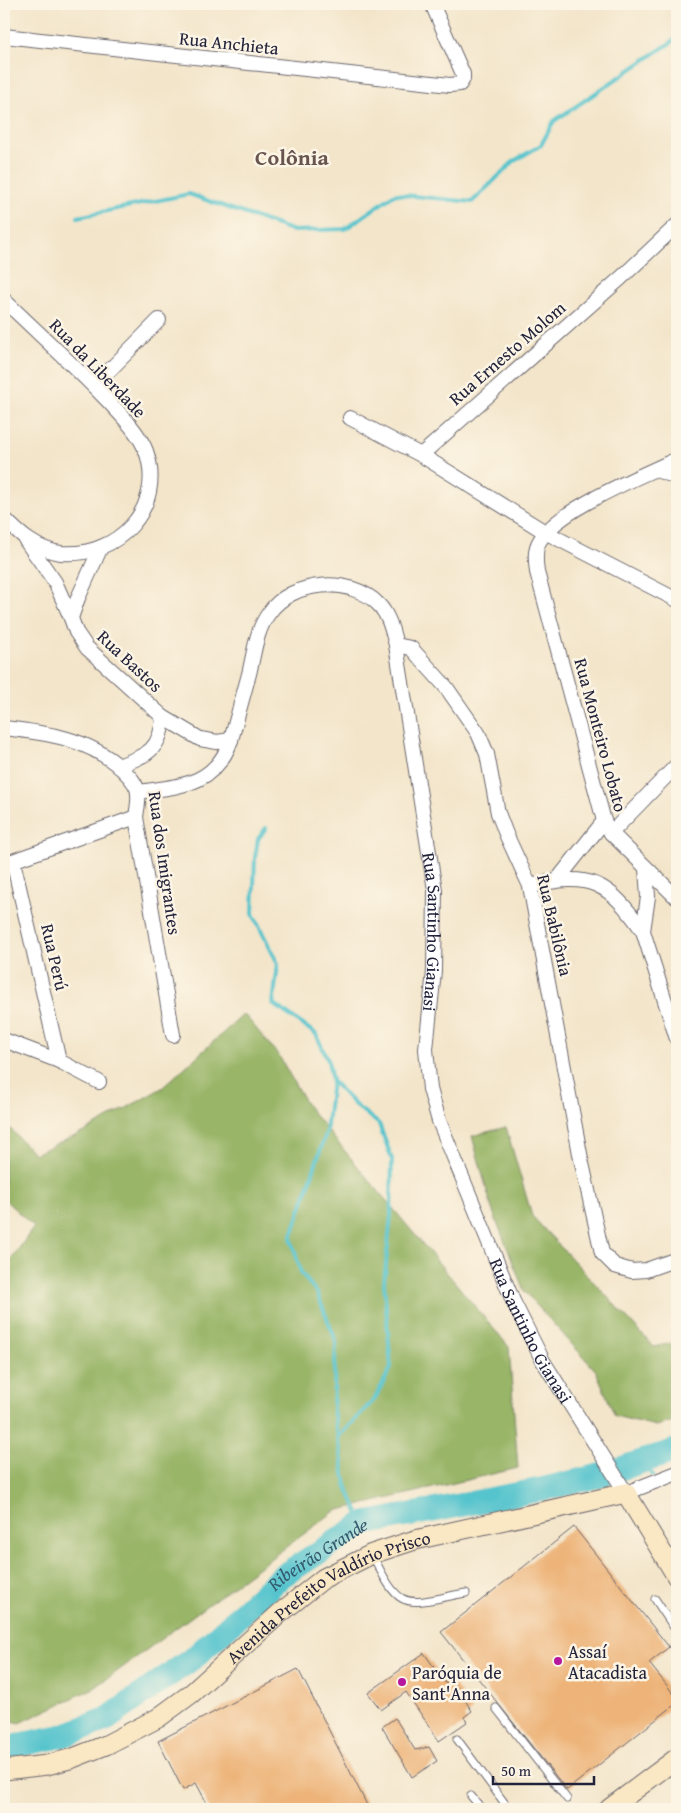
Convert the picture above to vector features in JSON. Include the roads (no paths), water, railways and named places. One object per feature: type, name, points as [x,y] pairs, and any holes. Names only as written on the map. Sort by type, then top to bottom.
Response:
[{"type":"street","name":"Rua Anchieta","points":[[4,36],[450,86],[460,84],[463,74],[432,4]]},
{"type":"street","name":"Rua Ernesto Molom","points":[[421,455],[622,277],[677,225]]},
{"type":"street","name":"Rua da Liberdade","points":[[4,300],[94,386],[132,428],[145,449],[151,468],[152,484],[146,506],[137,520],[122,534],[102,547],[81,552],[60,553],[44,548],[22,537]]},
{"type":"street","points":[[94,386],[159,320]]},
{"type":"street","points":[[350,418],[421,455],[545,532],[677,600]]},
{"type":"street","points":[[545,532],[588,502],[677,459]]},
{"type":"street","points":[[656,470],[677,477]]},
{"type":"street","name":"Rua da Liberdade","points":[[4,518],[22,537],[55,582],[71,618]]},
{"type":"street","name":"Rua Monteiro Lobato","points":[[545,532],[537,544],[538,572],[607,827],[677,898]]},
{"type":"street","points":[[71,618],[102,547]]},
{"type":"street","name":"Rua Santinho Gianasi","points":[[138,792],[176,786],[208,775],[226,756],[259,631],[269,612],[282,599],[299,590],[318,587],[350,587],[363,592],[378,604],[390,622],[396,645],[435,890],[434,963],[426,1049],[430,1089],[439,1121],[513,1301],[543,1361],[606,1459],[677,1577]]},
{"type":"street","name":"Rua Bastos","points":[[71,618],[76,632],[87,648],[163,717],[200,740],[216,742],[231,740]]},
{"type":"street","name":"Rua Babilônia","points":[[396,645],[411,648],[446,687],[478,733],[488,754],[493,793],[506,834],[530,886],[581,1159],[602,1253],[615,1266],[632,1271],[646,1270],[677,1259]]},
{"type":"street","name":"Rua Bastos","points":[[118,766],[145,755],[156,744],[162,734],[163,717]]},
{"type":"street","name":"Rua dos Imigrantes","points":[[4,728],[67,737],[98,751],[130,776],[138,792],[136,817],[173,1034]]},
{"type":"street","points":[[558,880],[607,827],[677,765]]},
{"type":"street","points":[[9,863],[136,817]]},
{"type":"street","name":"Rua Perú","points":[[9,863],[59,1062]]},
{"type":"street","points":[[643,930],[648,897],[646,868]]},
{"type":"street","points":[[530,886],[558,880],[599,884],[617,896],[643,930],[677,1039]]},
{"type":"street","points":[[4,1040],[59,1062],[99,1082]]},
{"type":"street","name":"Avenida Prefeito Valdírio Prisco","points":[[4,1770],[73,1758],[106,1745],[158,1718],[192,1693],[279,1614],[324,1578],[372,1554],[415,1540],[677,1473]]},
{"type":"street","points":[[610,1809],[677,1759]]},
{"type":"lane","points":[[372,1554],[388,1586],[397,1597],[411,1602],[466,1593]]},
{"type":"lane","points":[[655,1599],[677,1632]]},
{"type":"lane","points":[[496,1708],[567,1799]]},
{"type":"lane","points":[[457,1739],[509,1809]]},
{"type":"lane","points":[[471,1796],[482,1809]]},
{"type":"waterway","points":[[78,217],[189,194],[294,231],[345,229],[395,194],[472,202],[514,161],[541,145],[554,121],[676,39]]},
{"type":"waterway","points":[[266,828],[258,839],[255,858],[253,914],[278,964],[273,1004],[316,1034],[328,1060],[332,1081],[355,1105],[379,1124],[392,1159],[391,1215],[384,1283],[391,1368],[374,1400],[338,1437],[346,1485],[363,1524]]},
{"type":"waterway","points":[[332,1081],[326,1133],[291,1238],[301,1273],[317,1293],[336,1341],[333,1410],[338,1437]]},
{"type":"waterway","name":"Ribeirão Grande","points":[[4,1748],[62,1736],[107,1719],[196,1656],[282,1576],[363,1524],[543,1489],[598,1476],[677,1450]]},
{"type":"waterway","points":[[641,1461],[653,1475]]},
{"type":"place","name":"Assaí Atacadista","points":[[558,1661]]},
{"type":"place","name":"Paróquia de Sant'Anna","points":[[402,1682]]},
{"type":"district","name":"Colônia","points":[[292,157]]}]
